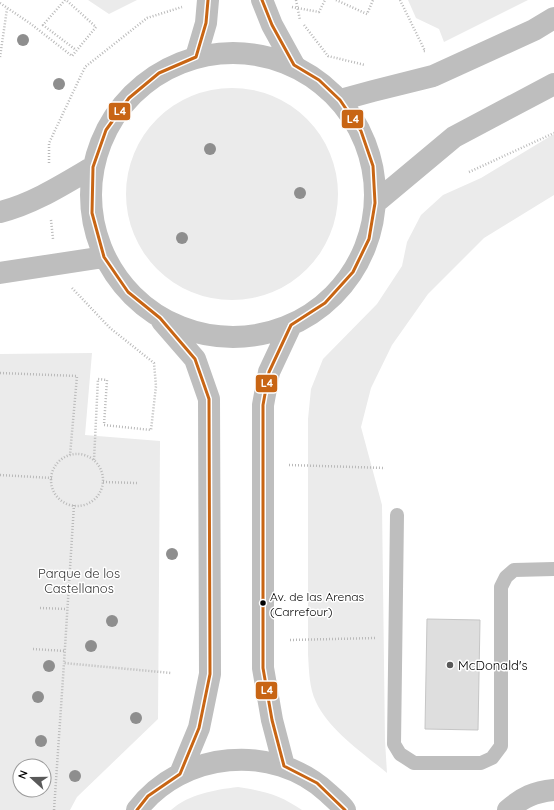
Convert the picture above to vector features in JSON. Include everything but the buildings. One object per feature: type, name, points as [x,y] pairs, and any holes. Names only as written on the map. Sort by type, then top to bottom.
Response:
[{"type":"main road","points":[[196,57],[206,23],[208,0]]},
{"type":"main road","points":[[262,0],[272,25],[294,65]]},
{"type":"main road","points":[[340,100],[433,76],[534,30],[554,18]]},
{"type":"main road","points":[[160,318],[202,335],[248,337],[291,326],[325,303],[353,272],[369,239],[376,203],[373,166],[361,131],[340,100],[319,80],[294,65],[262,55],[229,52],[196,57],[159,73],[129,98],[106,130],[93,167],[92,213],[104,257],[128,292],[160,318],[195,359],[209,399],[210,674],[199,728],[180,774]]},
{"type":"main road","points":[[376,203],[454,138],[554,84]]},
{"type":"main road","points":[[0,212],[12,209],[56,188],[93,167]]},
{"type":"main road","points":[[0,273],[104,257]]},
{"type":"main road","points":[[284,766],[272,720],[264,676],[263,405],[269,372],[291,326]]},
{"type":"main road","points":[[137,810],[148,796],[180,774],[214,762],[249,759],[284,766],[317,783],[345,810]]},
{"type":"main road","points":[[508,810],[522,798],[538,792],[554,790]]},
{"type":"lane","points":[[397,515],[394,744],[400,754],[414,763],[481,763],[492,758],[501,746],[501,587],[506,577],[514,570],[554,568]]},
{"type":"path","points":[[0,3],[31,24],[72,56],[96,27],[65,0],[43,25],[76,50]]},
{"type":"path","points":[[262,0],[319,12],[325,0]]},
{"type":"path","points":[[296,0],[300,21],[328,56],[371,67]]},
{"type":"path","points":[[336,0],[367,14],[373,0]]},
{"type":"path","points":[[400,0],[425,51],[418,53]]},
{"type":"path","points":[[0,57],[7,9]]},
{"type":"path","points":[[469,172],[554,133]]},
{"type":"path","points":[[0,373],[77,376],[70,455]]},
{"type":"path","points":[[94,460],[98,379],[106,380],[104,425],[150,430],[156,386]]},
{"type":"path","points":[[79,454],[94,460],[99,466],[102,474],[103,482],[101,490],[90,502],[83,505],[66,503],[59,498],[54,490],[52,473],[56,465],[62,459],[70,455],[79,454]]},
{"type":"path","points":[[263,464],[385,468]]},
{"type":"path","points":[[0,475],[52,478]]},
{"type":"path","points":[[103,482],[137,483]]},
{"type":"path","points":[[54,810],[74,505]]},
{"type":"path","points":[[40,608],[67,609]]},
{"type":"path","points":[[263,640],[395,638]]},
{"type":"path","points":[[33,650],[65,651]]},
{"type":"path","points":[[64,663],[171,673]]},
{"type":"green space","points":[[88,0],[137,0],[109,14]]},
{"type":"green space","points":[[408,0],[528,0],[444,42],[439,29],[416,18]]},
{"type":"green space","points":[[232,88],[253,90],[272,96],[291,106],[307,119],[320,135],[330,154],[336,173],[338,194],[336,215],[330,234],[320,253],[307,269],[291,282],[272,292],[253,298],[232,300],[211,298],[192,292],[173,282],[157,269],[144,253],[134,234],[128,215],[126,194],[128,173],[134,154],[144,135],[157,119],[173,106],[192,96],[211,90]]},
{"type":"green space","points":[[554,134],[554,195],[484,238],[428,294],[392,345],[371,388],[361,427],[382,505],[385,741],[387,773],[358,750],[329,722],[316,702],[311,685],[308,654],[308,419],[311,389],[323,359],[377,304],[402,266],[407,242],[421,215],[443,195],[481,178]]},
{"type":"green space","name":"Parque de los Castellanos","points":[[92,353],[85,435],[160,441],[158,719],[77,797],[70,810],[0,810],[0,354]]},
{"type":"green space","points":[[238,787],[272,794],[302,810],[171,810],[194,796],[211,791]]},
{"type":"transit line","name":"L4","points":[[137,810],[148,796],[180,774],[199,728],[210,674],[209,399],[195,359],[160,318],[128,292],[104,257],[92,213],[93,167],[106,130],[129,98],[159,73],[196,57],[206,23],[208,0]]},
{"type":"transit line","name":"L4","points":[[262,0],[272,25],[294,65],[319,80],[340,100],[361,131],[373,166],[375,203],[369,239],[353,272],[325,303],[291,325],[269,372],[263,405],[263,668],[272,720],[284,766],[317,783],[345,810]]},
{"type":"place","name":"Av. de las Arenas (Carrefour)","points":[[263,603]]},
{"type":"place","name":"McDonald's","points":[[450,665]]}]
